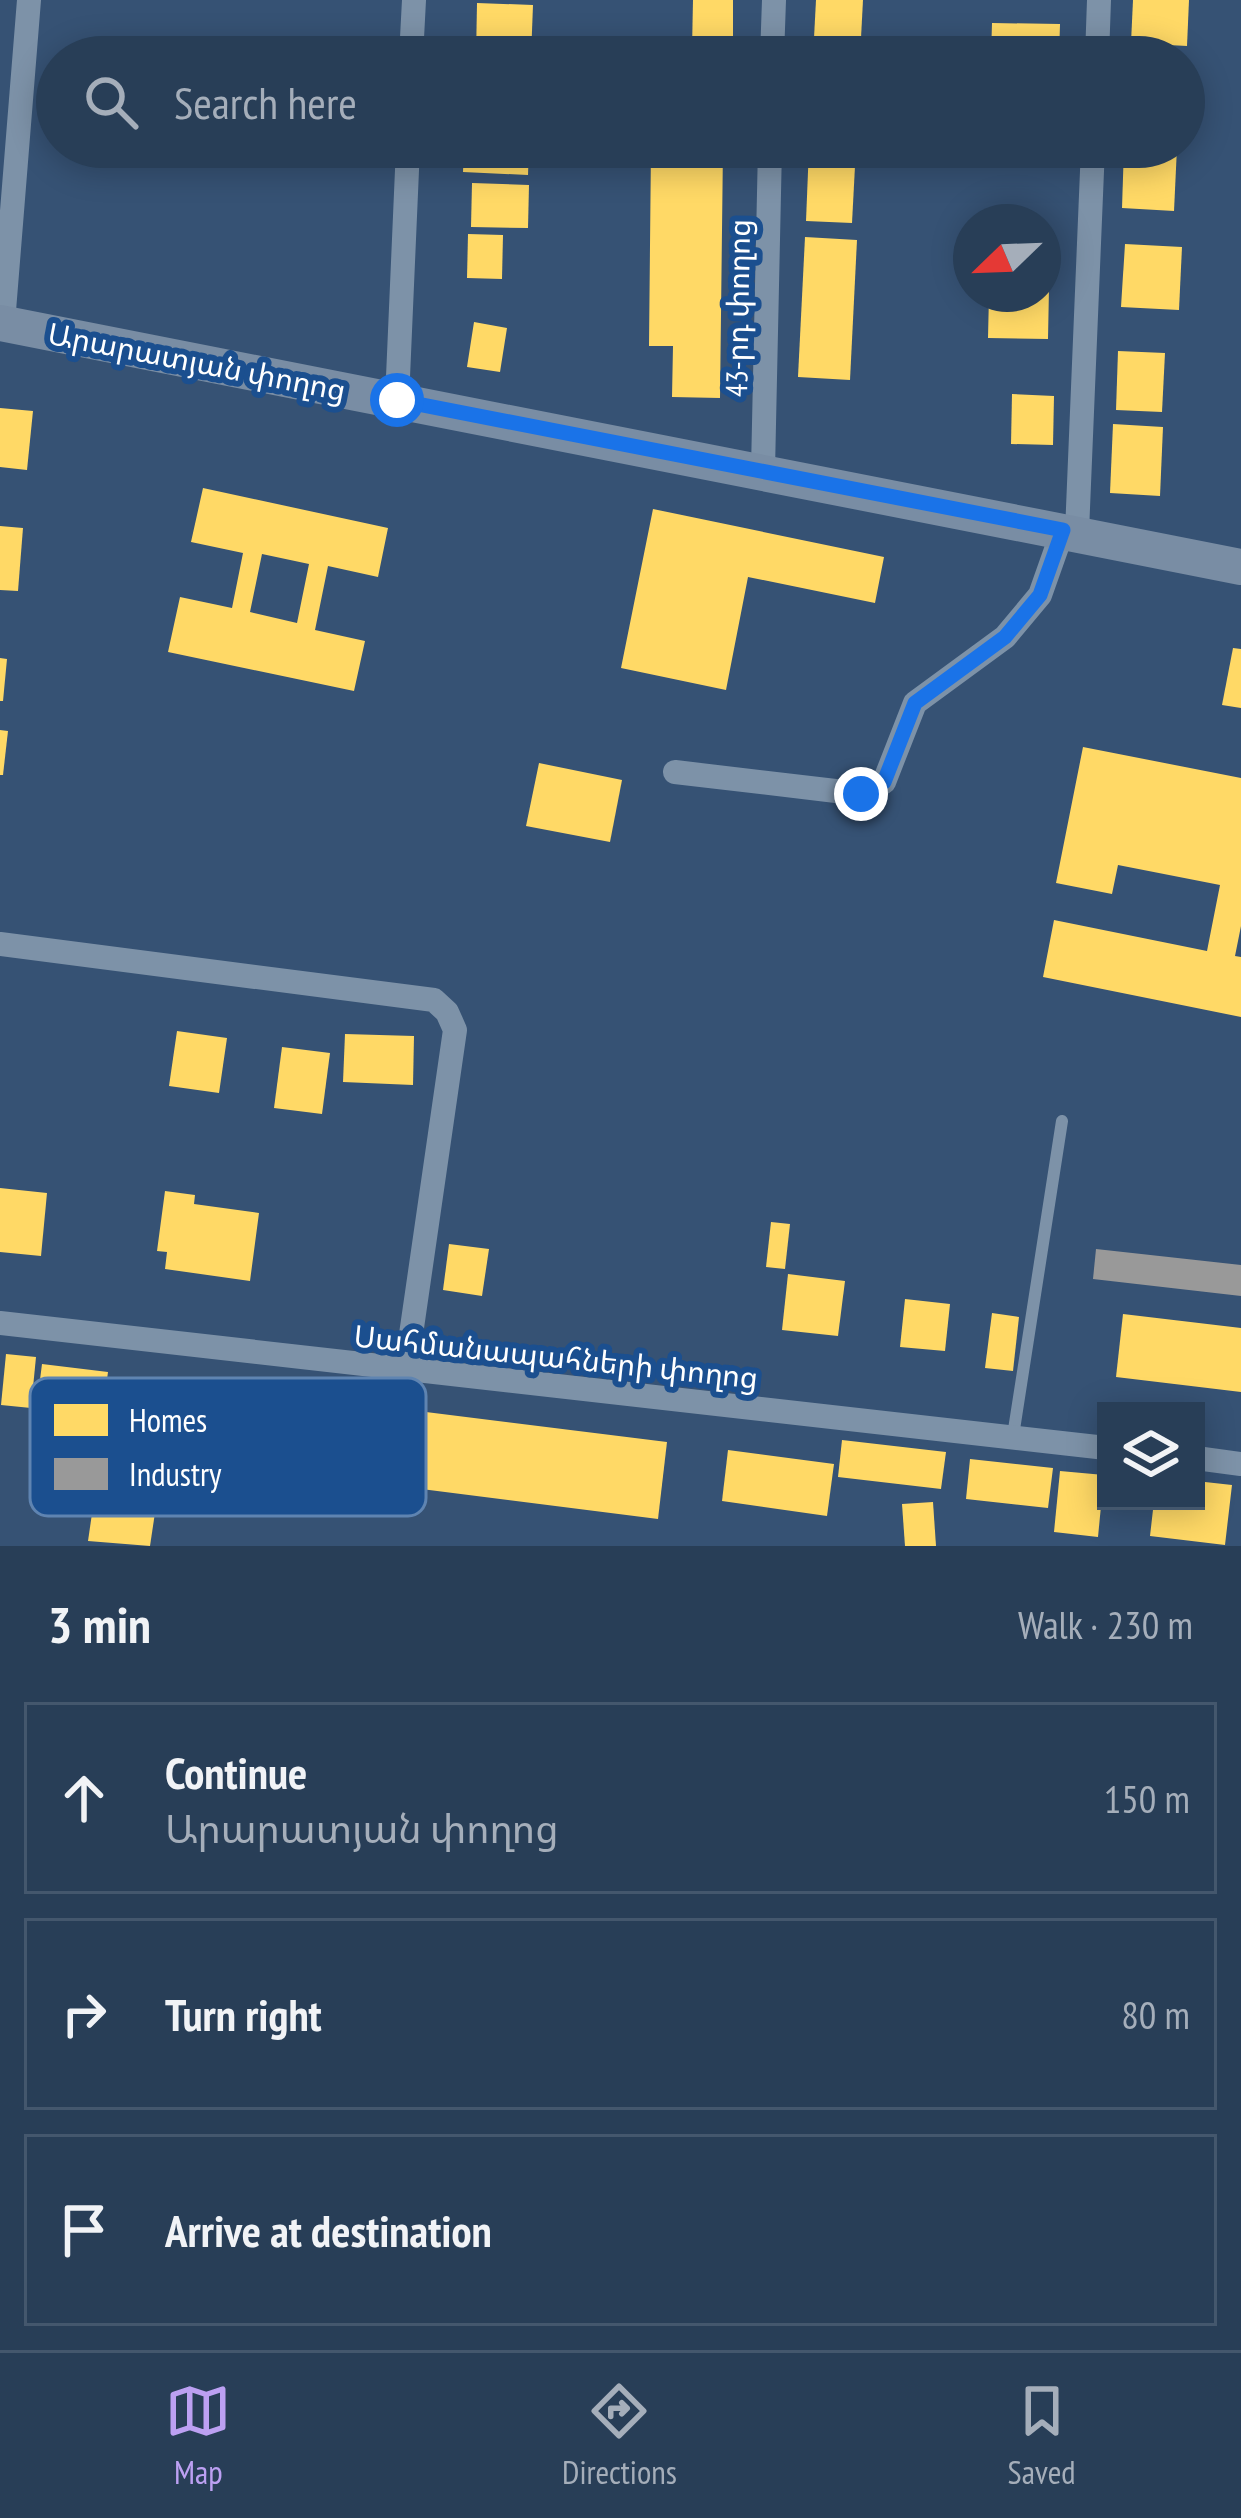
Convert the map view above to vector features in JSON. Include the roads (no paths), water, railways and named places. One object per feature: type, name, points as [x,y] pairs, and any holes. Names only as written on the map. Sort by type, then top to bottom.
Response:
[{"type":"main road","name":"Արարատյան փողոց","points":[[2,323],[1241,567]]},
{"type":"street","points":[[2,323],[28,0]]},
{"type":"street","points":[[413,36],[414,0]]},
{"type":"street","points":[[772,36],[773,0]]},
{"type":"street","points":[[1098,36],[1100,0]]},
{"type":"street","points":[[397,400],[406,168]]},
{"type":"street","name":"43-րդ փողոց","points":[[763,470],[770,168]]},
{"type":"street","points":[[675,772],[861,794],[873,790],[884,782],[915,703],[1005,637],[1040,595],[1070,531],[1092,168]]},
{"type":"street","points":[[0,944],[434,1000],[447,1012],[455,1030],[406,1369]]},
{"type":"street","name":"Սահմանապահների փողոց","points":[[0,1323],[1097,1447]]},
{"type":"street","points":[[1205,1459],[1241,1463]]},
{"type":"lane","points":[[1013,1438],[1062,1121]]}]
